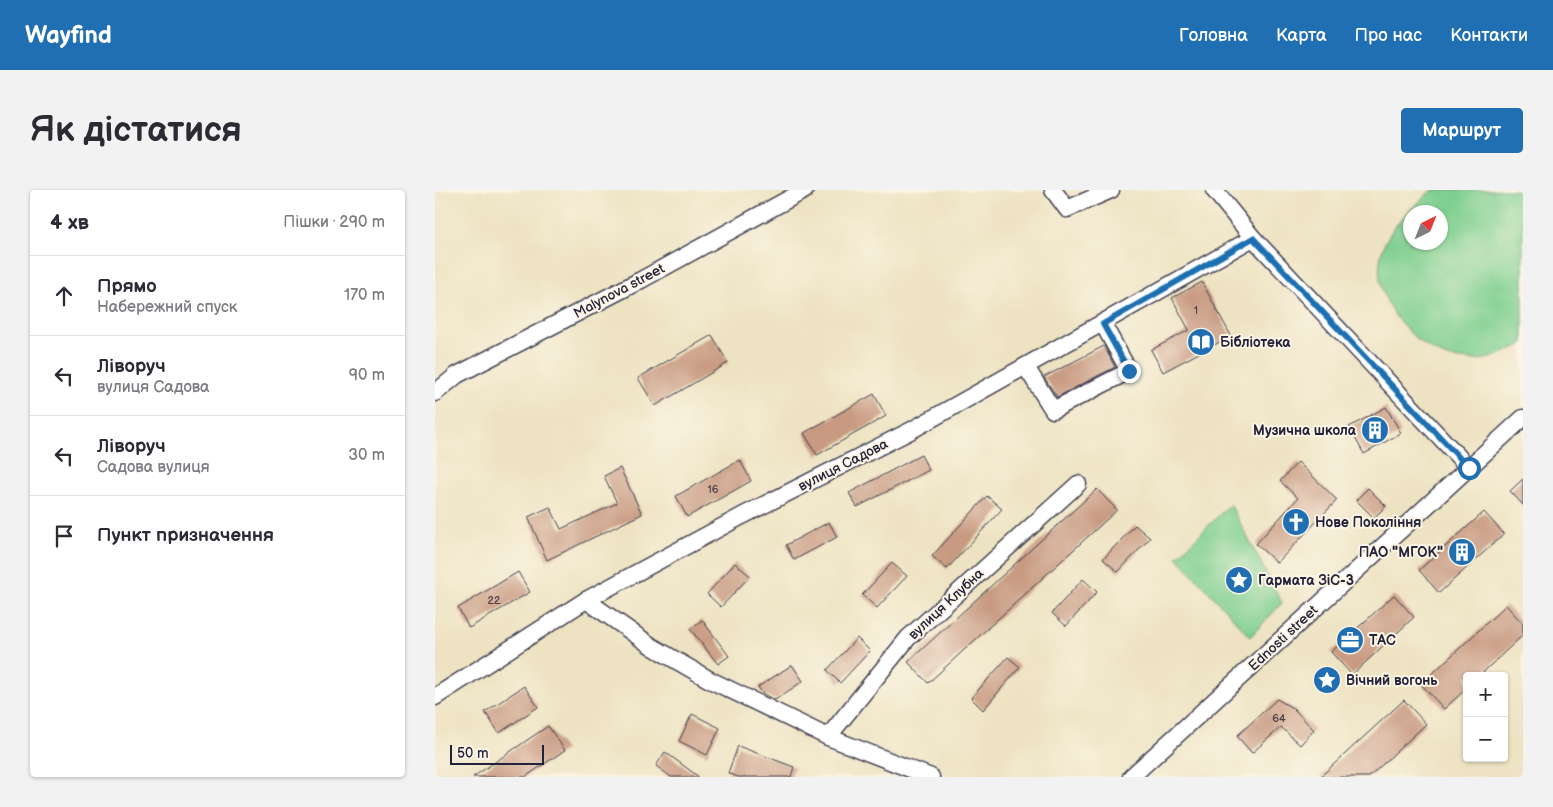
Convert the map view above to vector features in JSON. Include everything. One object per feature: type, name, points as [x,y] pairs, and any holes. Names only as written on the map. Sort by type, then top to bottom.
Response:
[{"type":"street","name":"Malynova street","points":[[435,393],[457,375],[641,280],[805,190]]},
{"type":"street","points":[[1053,190],[1067,209],[1111,190]]},
{"type":"street","points":[[1214,190],[1253,238],[1469,468]]},
{"type":"street","name":"вулиця Садова","points":[[435,697],[586,600],[742,516],[910,431],[1253,238]]},
{"type":"street","points":[[1026,367],[1053,410],[1129,371],[1103,324]]},
{"type":"street","name":"Ednosti street","points":[[1131,777],[1523,418]]},
{"type":"street","name":"вулиця Клубна","points":[[828,737],[908,638],[1078,484]]},
{"type":"street","points":[[586,600],[653,647],[710,680],[828,737],[931,777]]},
{"type":"green space","points":[[1432,190],[1523,190],[1523,344],[1489,358],[1468,360],[1442,355],[1416,338],[1404,326],[1386,299],[1381,283],[1379,267],[1382,251],[1391,233],[1403,218],[1403,250],[1448,250],[1448,205],[1416,205]]},
{"type":"green space","points":[[1230,504],[1282,603],[1250,637],[1177,557]]},
{"type":"building","points":[[1202,282],[1231,336],[1163,372],[1151,350],[1189,330],[1172,298]]},
{"type":"building","points":[[712,335],[728,363],[655,406],[638,378]]},
{"type":"building","points":[[1104,346],[1115,367],[1057,397],[1044,377]]},
{"type":"building","points":[[874,394],[886,416],[817,455],[804,433]]},
{"type":"building","name":"Музична школа","points":[[1386,407],[1401,433],[1364,454],[1349,427]]},
{"type":"building","points":[[921,455],[929,470],[857,507],[849,493]]},
{"type":"building","points":[[740,460],[751,481],[687,517],[676,496]]},
{"type":"building","name":"Нове Покоління","points":[[1298,462],[1337,500],[1277,563],[1256,544],[1298,498],[1280,481]]},
{"type":"building","points":[[620,468],[642,514],[547,560],[528,517],[550,507],[561,529],[617,503],[604,476]]},
{"type":"building","points":[[1523,479],[1523,505],[1510,491]]},
{"type":"building","points":[[1368,488],[1386,506],[1374,518],[1356,500]]},
{"type":"building","points":[[1097,489],[1117,510],[928,683],[908,662]]},
{"type":"building","points":[[987,496],[1002,509],[947,569],[932,556]]},
{"type":"building","name":"ПАО \"МГОК\"","points":[[1484,512],[1504,534],[1439,593],[1419,570]]},
{"type":"building","points":[[829,522],[837,537],[794,560],[786,545]]},
{"type":"building","points":[[1135,525],[1150,538],[1118,572],[1103,559]]},
{"type":"building","points":[[735,563],[750,576],[721,607],[707,594]]},
{"type":"building","points":[[892,563],[907,576],[877,608],[862,595]]},
{"type":"building","points":[[518,572],[530,592],[469,628],[458,608]]},
{"type":"building","points":[[1083,579],[1097,592],[1066,626],[1052,613]]},
{"type":"building","points":[[1394,595],[1414,617],[1352,675],[1331,652]]},
{"type":"building","points":[[1506,605],[1523,624],[1523,635],[1483,672],[1463,672],[1463,692],[1444,709],[1421,684]]},
{"type":"building","points":[[702,620],[729,656],[718,664],[690,629]]},
{"type":"building","points":[[857,638],[870,651],[840,683],[827,670]]},
{"type":"building","points":[[1008,657],[1020,667],[983,710],[971,698]]},
{"type":"building","points":[[792,665],[803,681],[775,700],[763,694],[758,687]]},
{"type":"building","points":[[524,686],[538,707],[499,733],[485,712]]},
{"type":"building","points":[[1277,699],[1294,709],[1314,730],[1300,745],[1281,727],[1252,753],[1237,736]]},
{"type":"building","points":[[1404,700],[1426,724],[1369,777],[1320,777]]},
{"type":"building","points":[[692,714],[720,728],[707,755],[679,741]]},
{"type":"building","points":[[548,726],[565,750],[525,777],[473,777]]},
{"type":"building","points":[[738,746],[794,767],[791,777],[738,777],[728,773]]},
{"type":"building","points":[[665,752],[699,777],[671,777],[656,766]]},
{"type":"place","name":"Бібліотека","points":[[1201,342]]},
{"type":"place","name":"Музична школа","points":[[1375,430]]},
{"type":"place","name":"Нове Покоління","points":[[1296,522]]},
{"type":"place","name":"ПАО \"МГОК\"","points":[[1462,552]]},
{"type":"place","name":"Гармата ЗіС-3","points":[[1239,580]]},
{"type":"place","name":"ТАС","points":[[1350,640]]},
{"type":"place","name":"Вічний вогонь","points":[[1327,680]]},
{"type":"route","points":[[1129,371],[1103,324],[1253,238],[1469,468]]}]
